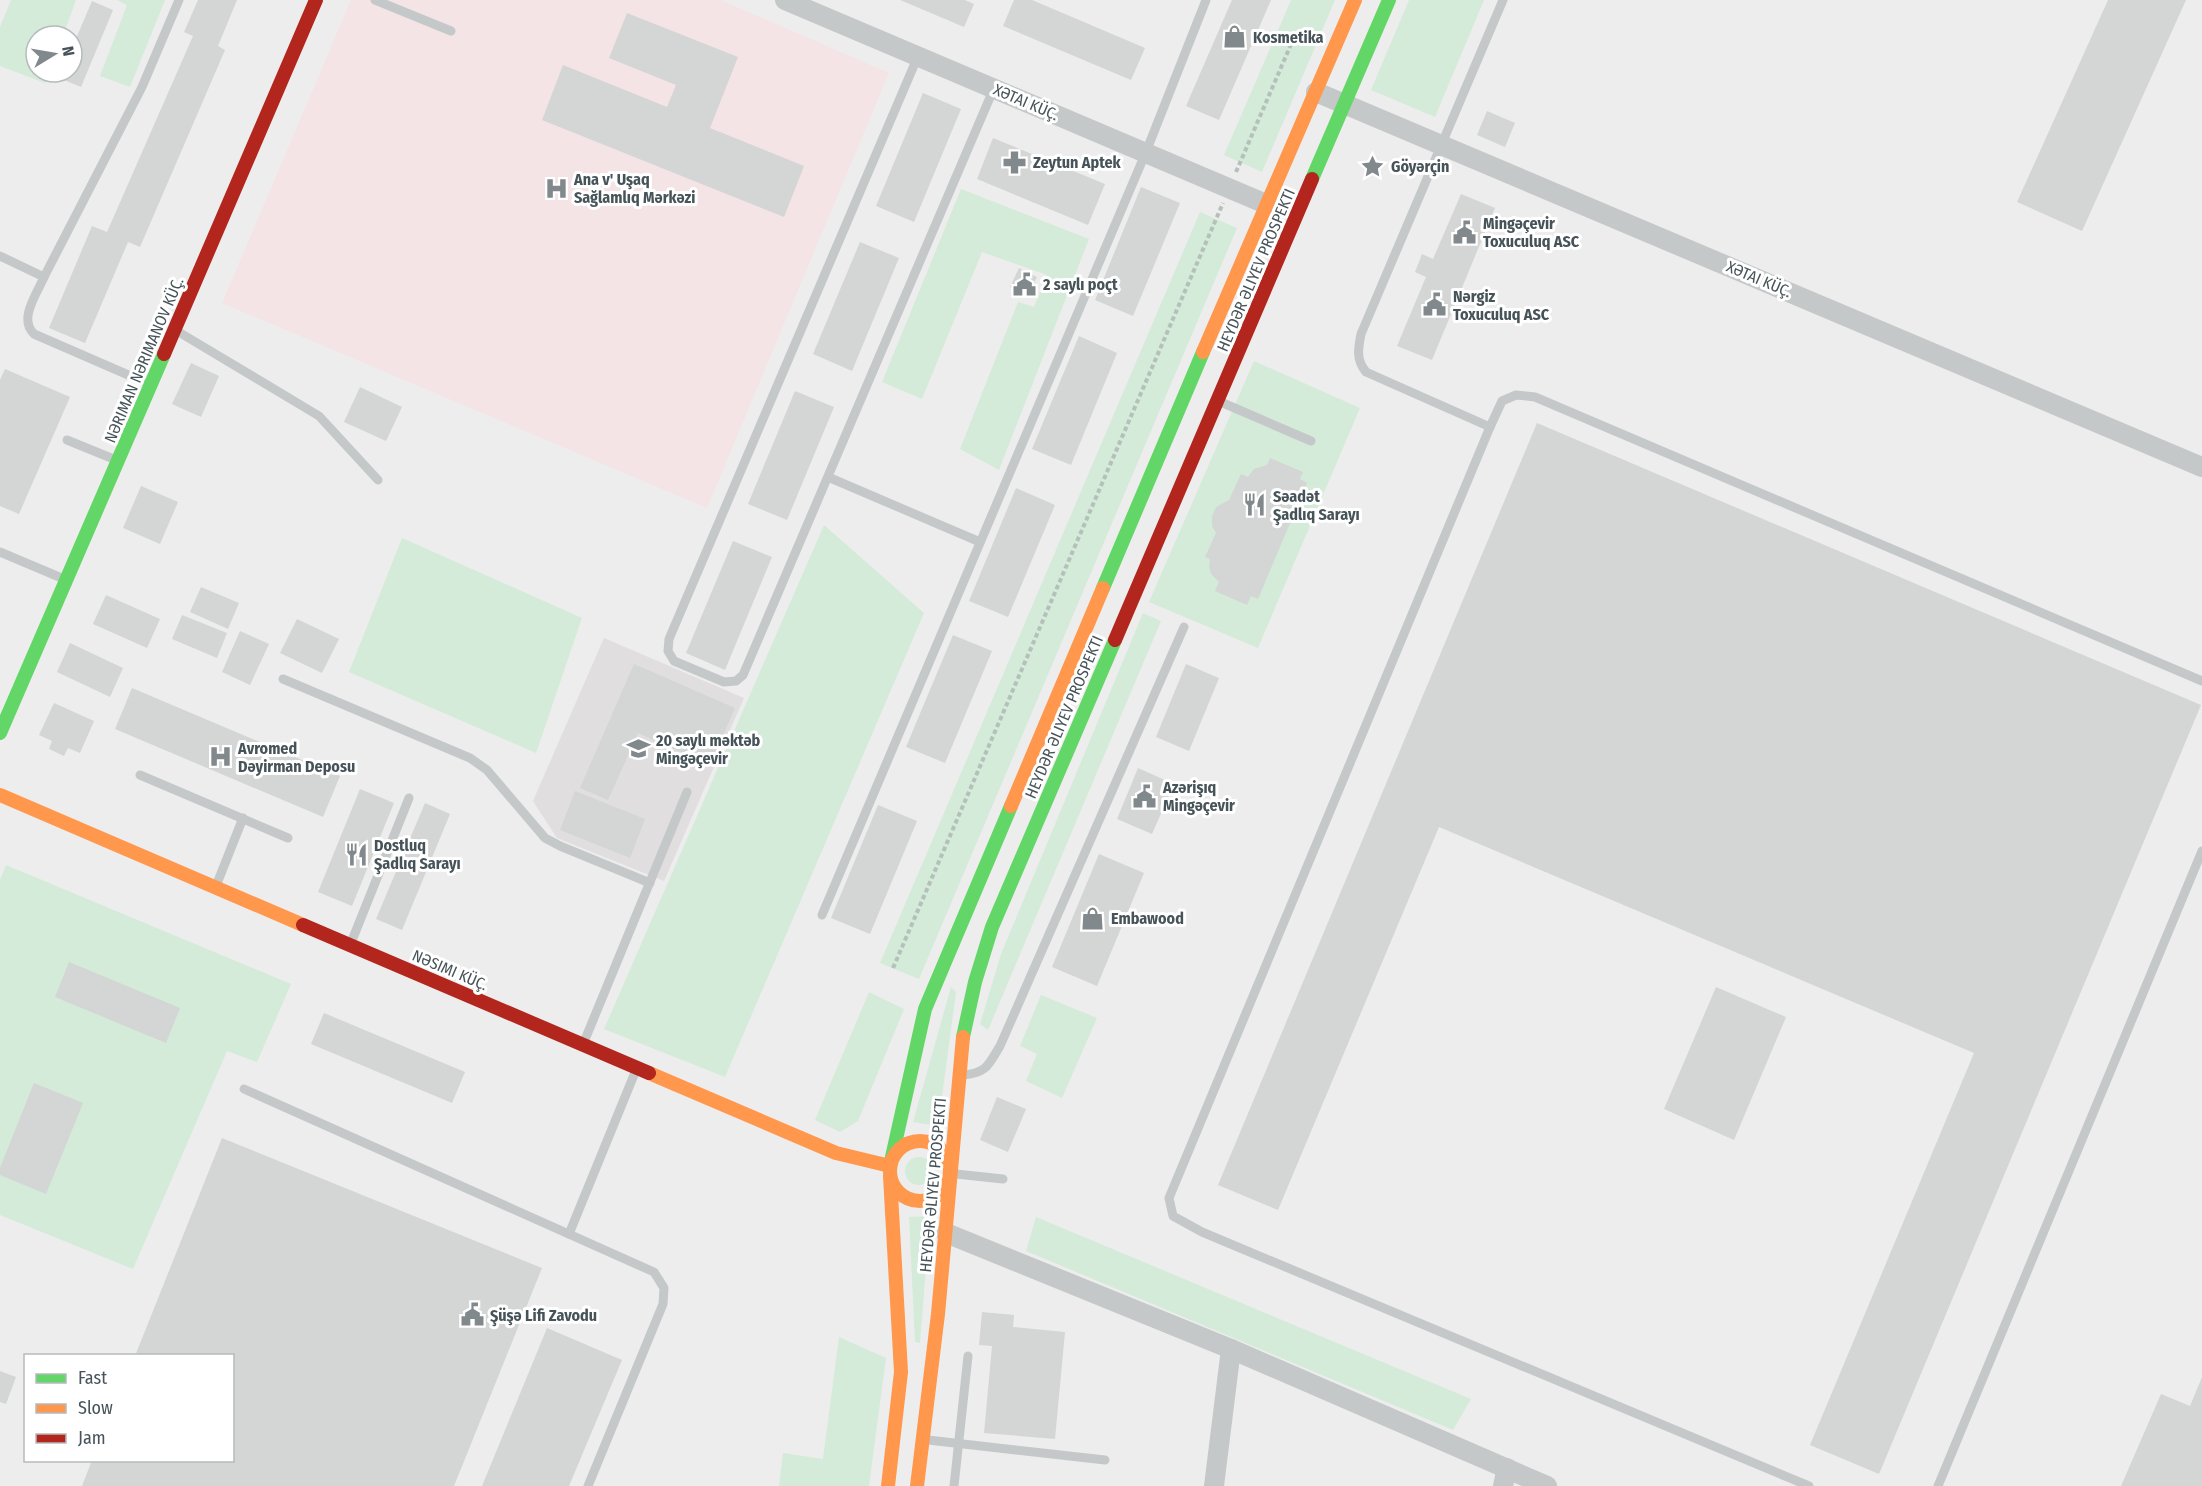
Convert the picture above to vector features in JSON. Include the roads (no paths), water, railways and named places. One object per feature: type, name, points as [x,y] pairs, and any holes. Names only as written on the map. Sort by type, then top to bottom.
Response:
[{"type":"main road","name":"NƏRIMAN NƏRIMANOV KÜÇ.","points":[[0,733],[316,0]]},
{"type":"main road","name":"HEYDƏR ƏLIYEV PROSPEKTI","points":[[888,1486],[901,1372],[890,1171],[925,1009],[1266,204],[1355,0]]},
{"type":"main road","name":"HEYDƏR ƏLIYEV PROSPEKTI","points":[[917,1486],[946,1233],[958,1075],[965,1024],[975,981],[992,927],[1389,0]]},
{"type":"main road","name":"NƏSIMI KÜÇ.","points":[[0,795],[836,1153],[890,1171]]},
{"type":"main road","points":[[918,1140],[938,1146],[946,1154],[951,1174],[943,1192],[926,1202],[907,1199],[893,1186],[890,1171],[899,1149],[918,1140]]},
{"type":"street","name":"XƏTAI KÜÇ.","points":[[785,0],[1266,204]]},
{"type":"street","name":"XƏTAI KÜÇ.","points":[[1316,92],[2202,467]]},
{"type":"street","points":[[946,1233],[1231,1349],[1505,1477],[1547,1486]]},
{"type":"street","points":[[1214,1486],[1231,1349]]},
{"type":"lane","points":[[152,384],[34,334],[29,329],[26,319],[44,277],[142,87],[179,0]]},
{"type":"lane","points":[[375,0],[451,31]]},
{"type":"lane","points":[[822,915],[1146,152],[1206,0]]},
{"type":"lane","points":[[1490,427],[1366,372],[1359,363],[1358,348],[1361,334],[1503,0]]},
{"type":"lane","points":[[918,56],[669,639],[668,651],[674,661],[724,682],[736,681],[743,675],[994,88]]},
{"type":"lane","points":[[0,256],[44,277]]},
{"type":"lane","points":[[175,330],[319,416],[378,480]]},
{"type":"lane","points":[[1809,1486],[1202,1232],[1173,1216],[1168,1198],[1502,401],[1516,395],[1535,397],[2202,681]]},
{"type":"lane","points":[[1218,401],[1311,441]]},
{"type":"lane","points":[[68,440],[118,461]]},
{"type":"lane","points":[[828,477],[980,542]]},
{"type":"lane","points":[[0,552],[66,580]]},
{"type":"lane","points":[[958,1075],[978,1073],[988,1066],[1000,1046],[1184,627]]},
{"type":"lane","points":[[283,680],[470,758],[486,770],[545,837],[560,846],[651,883]]},
{"type":"lane","points":[[140,775],[288,838]]},
{"type":"lane","points":[[583,1045],[687,792]]},
{"type":"lane","points":[[350,945],[409,798]]},
{"type":"lane","points":[[215,888],[243,818]]},
{"type":"lane","points":[[1938,1486],[2202,851]]},
{"type":"lane","points":[[569,1234],[637,1067]]},
{"type":"lane","points":[[244,1089],[654,1272],[664,1288],[663,1304],[588,1486]]},
{"type":"lane","points":[[951,1174],[1003,1179]]},
{"type":"lane","points":[[954,1486],[968,1356]]},
{"type":"lane","points":[[922,1439],[1105,1460]]},
{"type":"place","name":"Kosmetika","points":[[1235,37]]},
{"type":"place","name":"Zeytun Aptek","points":[[1015,162]]},
{"type":"place","name":"Göyərçin","points":[[1373,166]]},
{"type":"place","name":"Ana v' Uşaq Sağlamlıq Mərkəzi","points":[[556,188]]},
{"type":"place","name":"Mingəçevir Toxuculuq ASC","points":[[1465,232]]},
{"type":"place","name":"2 saylı poçt","points":[[1025,284]]},
{"type":"place","name":"Nərgiz Toxuculuq ASC","points":[[1435,305]]},
{"type":"place","name":"Səadət Şadlıq Sarayı","points":[[1255,505]]},
{"type":"place","name":"20 saylı məktəb Mingəçevir","points":[[638,749]]},
{"type":"place","name":"Avromed Dəyirman Deposu","points":[[220,757]]},
{"type":"place","name":"Azərişıq Mingəçevir","points":[[1145,796]]},
{"type":"place","name":"Dostluq Şadlıq Sarayı","points":[[356,854]]},
{"type":"place","name":"Embawood","points":[[1093,918]]},
{"type":"place","name":"Şüşə Lifi Zavodu","points":[[472,1315]]}]
